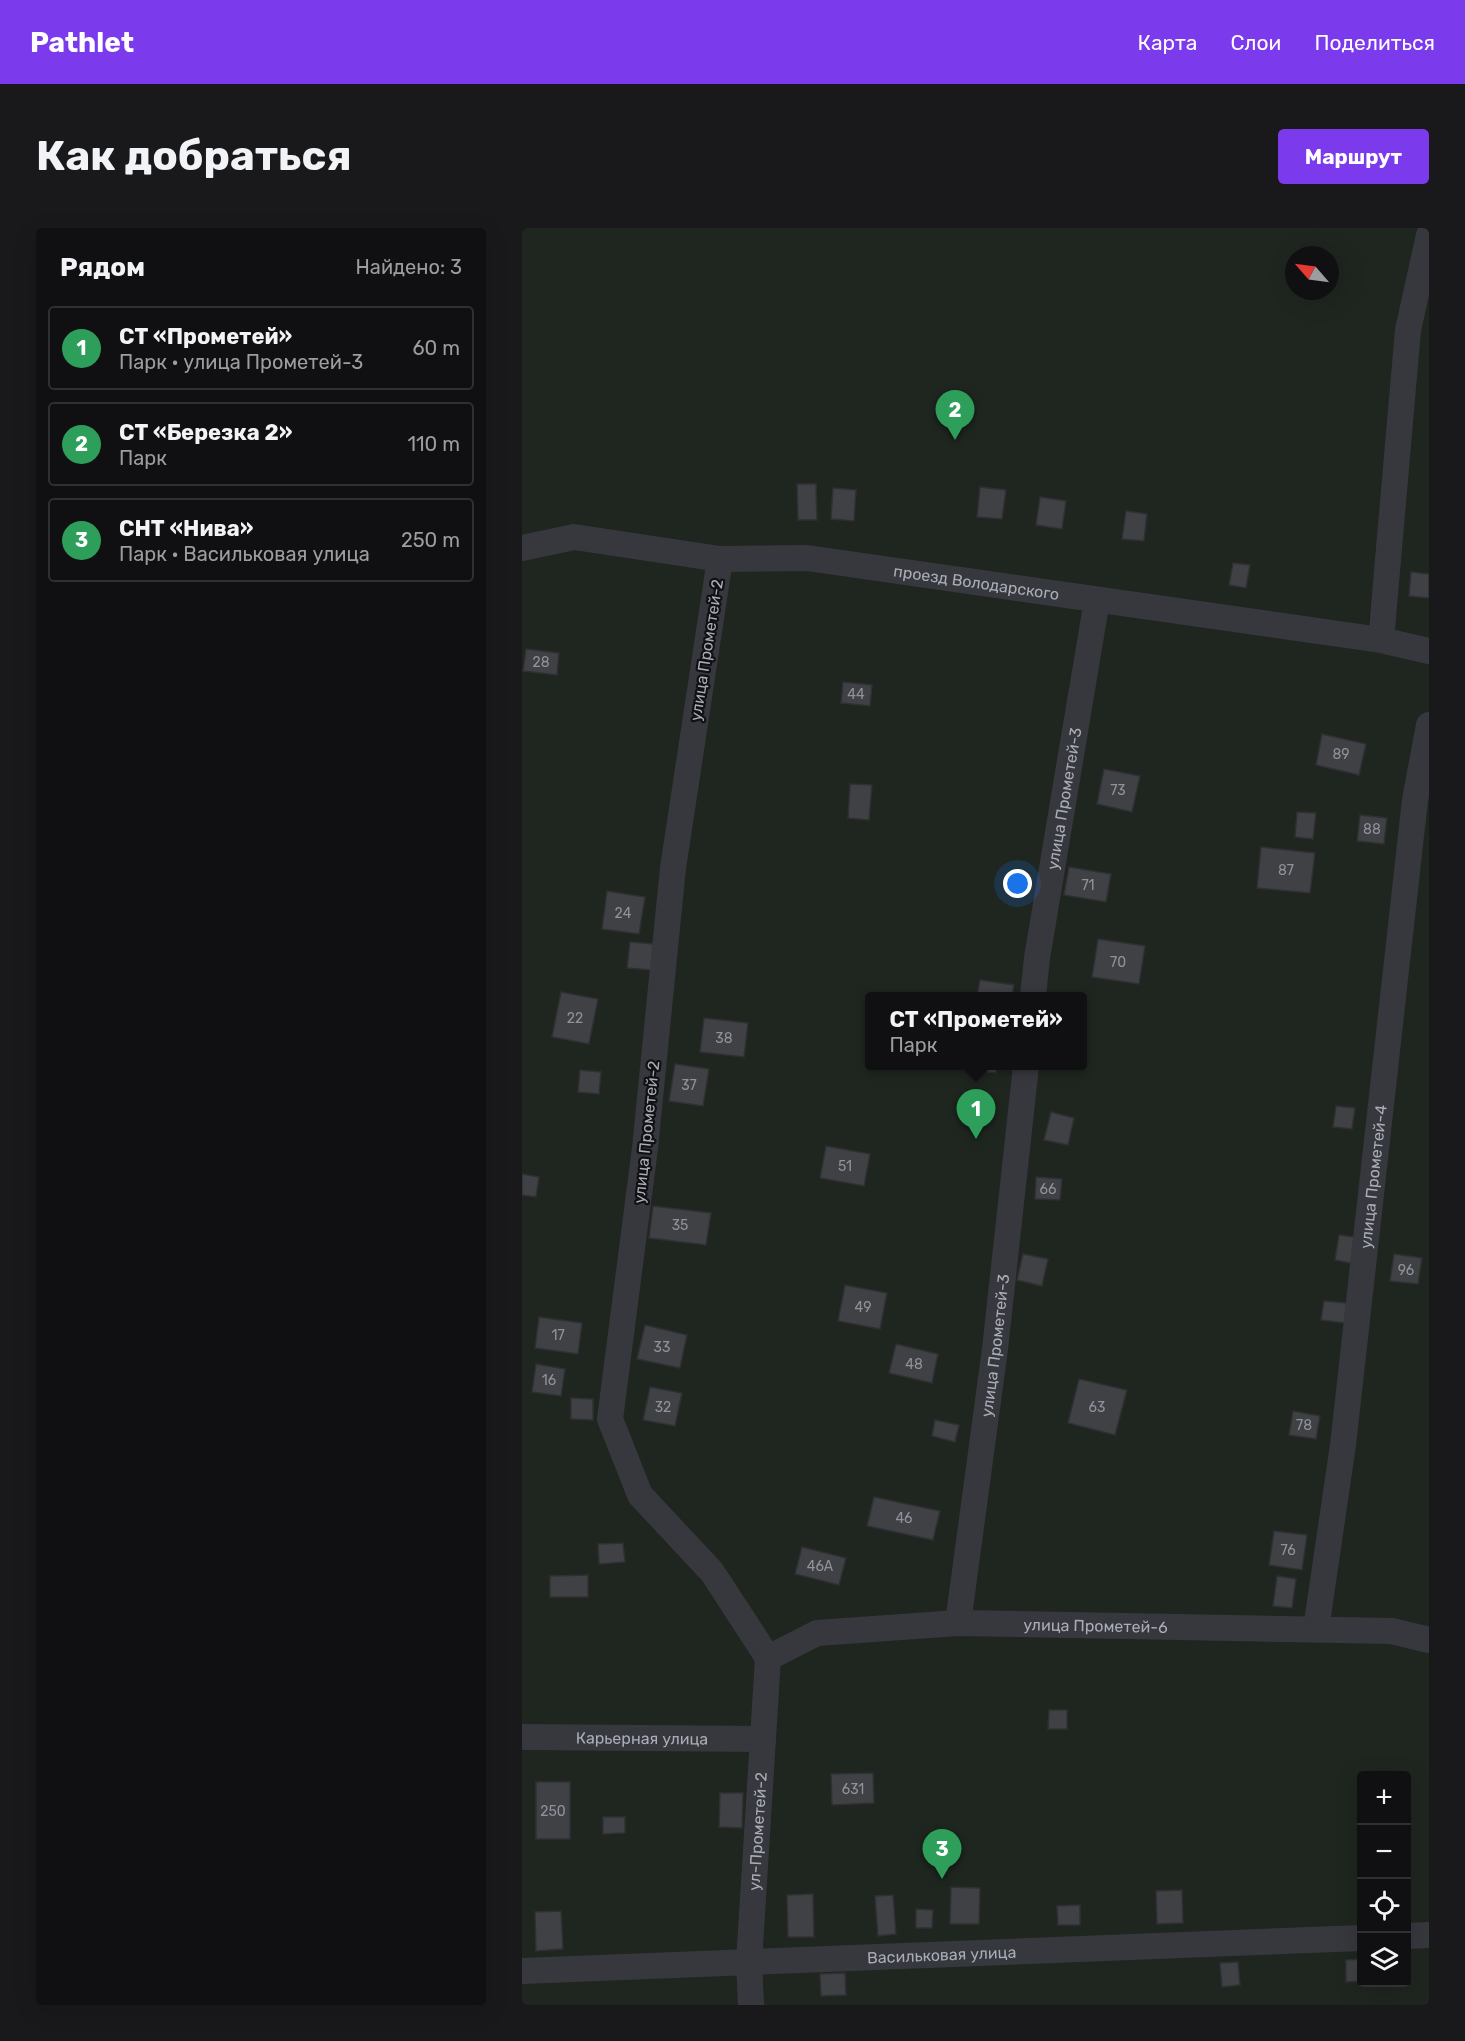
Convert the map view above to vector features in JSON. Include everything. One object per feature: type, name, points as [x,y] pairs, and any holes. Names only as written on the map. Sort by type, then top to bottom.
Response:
[{"type":"street","points":[[1381,640],[1408,330],[1429,235]]},
{"type":"street","name":"проезд Володарского","points":[[522,548],[574,537],[720,559],[807,558],[1381,640],[1429,651]]},
{"type":"street","name":"улица Прометей-2","points":[[720,559],[673,868],[645,1148],[610,1419],[640,1495],[712,1572],[768,1658]]},
{"type":"street","name":"улица Прометей-3","points":[[1033,992],[1037,958],[1097,600]]},
{"type":"street","name":"улица Прометей-4","points":[[1316,1629],[1343,1445],[1415,800],[1429,724]]},
{"type":"street","name":"улица Прометей-3","points":[[958,1623],[995,1349],[1025,1070]]},
{"type":"street","name":"улица Прометей-6","points":[[768,1658],[818,1633],[958,1623],[1392,1631],[1429,1640]]},
{"type":"street","name":"ул-Прометей-2","points":[[751,2005],[749,1962],[768,1658]]},
{"type":"street","name":"Карьерная улица","points":[[522,1737],[763,1739]]},
{"type":"street","points":[[1411,1936],[1429,1935]]},
{"type":"street","name":"Васильковая улица","points":[[522,1971],[1357,1938]]},
{"type":"shaded area","points":[[522,228],[1424,228],[1400,330],[1366,649],[1418,330],[1429,281],[1429,2005],[522,2005]]},
{"type":"building","points":[[797,484],[816,484],[817,520],[798,520]]},
{"type":"building","points":[[980,487],[1006,490],[1002,519],[977,517]]},
{"type":"building","points":[[833,488],[856,490],[854,521],[831,519]]},
{"type":"building","points":[[1040,497],[1066,501],[1062,529],[1036,525]]},
{"type":"building","points":[[1126,511],[1147,514],[1144,541],[1122,539]]},
{"type":"building","points":[[1233,563],[1250,565],[1246,588],[1229,585]]},
{"type":"building","points":[[1411,572],[1429,574],[1429,598],[1409,596]]},
{"type":"building","points":[[526,649],[559,653],[557,675],[523,671]]},
{"type":"building","points":[[843,682],[872,685],[870,706],[841,703]]},
{"type":"building","points":[[1322,734],[1366,744],[1359,775],[1316,765]]},
{"type":"building","points":[[1104,769],[1140,776],[1132,812],[1097,804]]},
{"type":"building","points":[[850,784],[872,785],[869,820],[848,818]]},
{"type":"building","points":[[1297,812],[1316,813],[1313,839],[1295,837]]},
{"type":"building","points":[[1360,815],[1387,818],[1384,844],[1357,841]]},
{"type":"building","points":[[1261,847],[1315,853],[1310,893],[1257,888]]},
{"type":"building","points":[[1069,867],[1111,874],[1106,902],[1064,895]]},
{"type":"building","points":[[607,891],[645,897],[639,934],[602,929]]},
{"type":"building","points":[[1098,939],[1145,946],[1139,984],[1092,977]]},
{"type":"building","points":[[630,942],[654,944],[652,970],[627,968]]},
{"type":"building","points":[[980,980],[1014,985],[1013,992],[978,992]]},
{"type":"building","points":[[561,992],[598,999],[589,1044],[552,1037]]},
{"type":"building","points":[[704,1018],[748,1023],[744,1057],[700,1052]]},
{"type":"building","points":[[675,1064],[709,1069],[703,1106],[669,1101]]},
{"type":"building","points":[[580,1070],[601,1072],[599,1094],[578,1092]]},
{"type":"building","points":[[979,1070],[996,1070],[996,1073]]},
{"type":"building","points":[[1336,1106],[1355,1108],[1352,1129],[1333,1127]]},
{"type":"building","points":[[1051,1112],[1074,1118],[1068,1145],[1044,1140]]},
{"type":"building","points":[[826,1146],[870,1154],[864,1186],[820,1178]]},
{"type":"building","points":[[522,1174],[539,1177],[536,1197],[522,1195]]},
{"type":"building","points":[[1036,1177],[1062,1179],[1060,1200],[1035,1199]]},
{"type":"building","points":[[653,1206],[711,1213],[706,1245],[649,1238]]},
{"type":"building","points":[[1339,1235],[1354,1237],[1351,1263],[1335,1260]]},
{"type":"building","points":[[1023,1254],[1048,1259],[1042,1286],[1017,1280]]},
{"type":"building","points":[[1394,1254],[1422,1258],[1418,1284],[1390,1281]]},
{"type":"building","points":[[845,1285],[887,1293],[880,1329],[838,1321]]},
{"type":"building","points":[[1324,1301],[1346,1303],[1345,1323],[1321,1320]]},
{"type":"building","points":[[539,1317],[582,1323],[578,1354],[535,1348]]},
{"type":"building","points":[[645,1325],[687,1335],[680,1368],[637,1359]]},
{"type":"building","points":[[896,1344],[938,1354],[932,1383],[889,1373]]},
{"type":"building","points":[[536,1364],[565,1369],[561,1396],[532,1392]]},
{"type":"building","points":[[1079,1379],[1127,1390],[1115,1435],[1068,1423]]},
{"type":"building","points":[[650,1387],[682,1393],[675,1426],[643,1420]]},
{"type":"building","points":[[571,1398],[593,1399],[593,1420],[571,1419]]},
{"type":"building","points":[[1293,1411],[1320,1416],[1316,1439],[1289,1435]]},
{"type":"building","points":[[935,1420],[959,1425],[955,1442],[932,1436]]},
{"type":"building","points":[[874,1497],[940,1511],[933,1540],[867,1526]]},
{"type":"building","points":[[1274,1531],[1307,1535],[1302,1570],[1269,1565]]},
{"type":"building","points":[[623,1543],[625,1562],[599,1564],[598,1544]]},
{"type":"building","points":[[802,1547],[846,1558],[839,1585],[795,1574]]},
{"type":"building","points":[[588,1575],[588,1597],[550,1597],[550,1576]]},
{"type":"building","points":[[1277,1576],[1296,1579],[1292,1608],[1273,1606]]},
{"type":"building","points":[[1049,1710],[1067,1710],[1067,1729],[1048,1729]]},
{"type":"building","points":[[873,1773],[874,1803],[832,1805],[831,1774]]},
{"type":"building","points":[[536,1782],[570,1782],[570,1839],[536,1839]]},
{"type":"building","points":[[720,1793],[743,1793],[742,1828],[719,1827]]},
{"type":"building","points":[[603,1817],[625,1817],[625,1833],[603,1834]]},
{"type":"building","points":[[951,1887],[980,1888],[979,1924],[950,1924]]},
{"type":"building","points":[[1182,1890],[1183,1923],[1157,1924],[1156,1891]]},
{"type":"building","points":[[813,1894],[814,1937],[788,1937],[787,1895]]},
{"type":"building","points":[[893,1895],[896,1934],[878,1936],[875,1896]]},
{"type":"building","points":[[1080,1905],[1080,1925],[1058,1925],[1057,1906]]},
{"type":"building","points":[[916,1909],[933,1910],[932,1928],[916,1928]]},
{"type":"building","points":[[561,1911],[563,1949],[536,1951],[535,1912]]},
{"type":"building","points":[[1357,1959],[1357,1981],[1346,1982],[1346,1960]]},
{"type":"building","points":[[1238,1962],[1240,1985],[1222,1987],[1220,1963]]},
{"type":"building","points":[[845,1973],[846,1995],[821,1996],[820,1974]]},
{"type":"place","name":"СТ «Березка 2»","points":[[955,440]]},
{"type":"place","name":"СТ «Прометей»","points":[[976,1139]]},
{"type":"place","name":"СНТ «Нива»","points":[[942,1879]]}]
